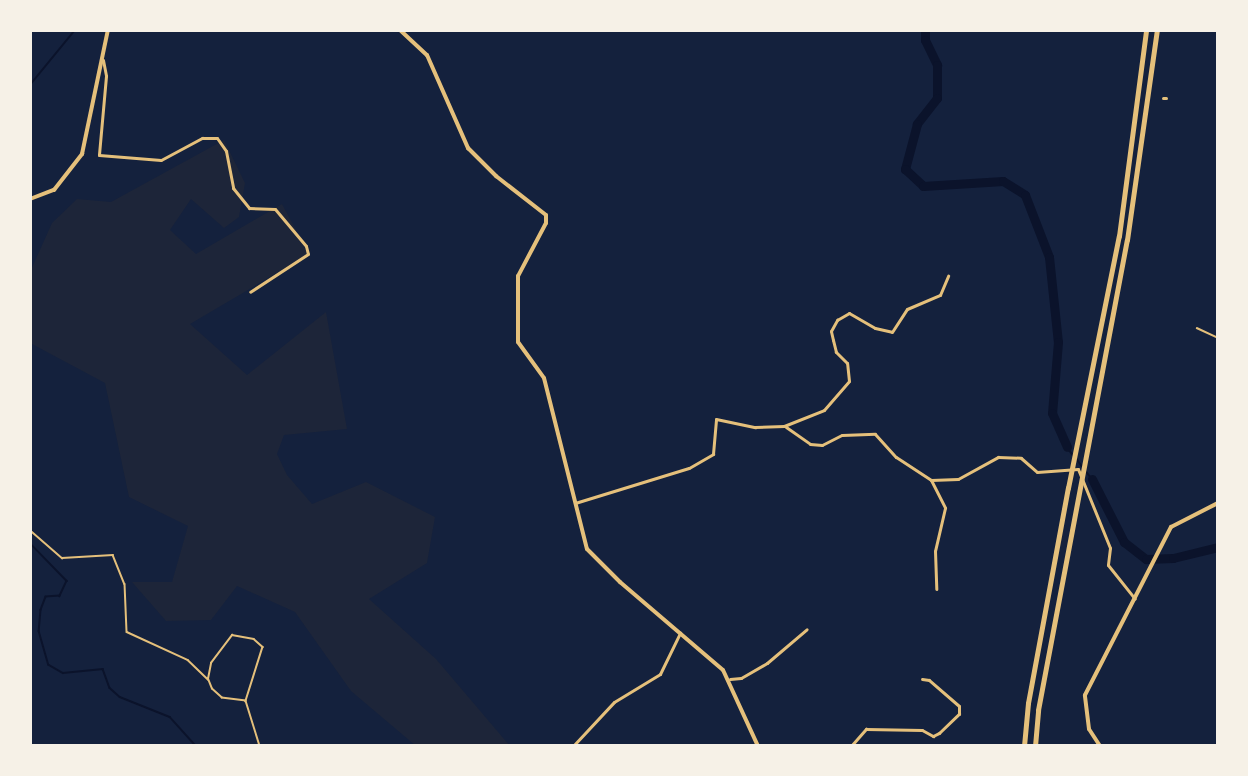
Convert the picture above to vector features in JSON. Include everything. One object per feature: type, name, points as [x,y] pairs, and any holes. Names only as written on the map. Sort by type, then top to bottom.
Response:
[{"type":"highway","points":[[1024,746],[1028,703],[1121,224],[1146,30]]},
{"type":"highway","points":[[1035,746],[1149,107],[1157,30]]},
{"type":"street","points":[[30,199],[54,190],[78,162],[85,145],[108,30]]},
{"type":"street","points":[[400,30],[427,55],[468,148],[496,176],[546,215],[546,223],[518,276],[518,342],[544,378],[575,503],[591,554],[730,679],[758,746]]},
{"type":"street","points":[[103,59],[106,76],[99,155],[161,160],[202,138],[217,138],[226,151],[233,188],[249,208],[275,209],[306,246],[308,254],[250,292]]},
{"type":"street","points":[[575,503],[689,468],[713,454],[716,419],[755,427],[784,426],[824,410],[847,386],[847,363],[836,352],[831,331],[837,320],[849,313],[875,328],[892,332],[907,309],[940,295],[948,276]]},
{"type":"street","points":[[784,426],[810,444],[822,446],[842,435],[875,434],[896,458],[931,480],[945,508],[935,551],[936,589]]},
{"type":"street","points":[[931,480],[958,479],[999,458],[1021,458],[1037,472],[1078,470],[1110,548],[1108,565],[1135,599]]},
{"type":"street","points":[[1100,746],[1089,729],[1085,695],[1158,549],[1175,523],[1218,503]]},
{"type":"street","points":[[730,679],[741,678],[767,663],[807,629]]},
{"type":"street","points":[[573,746],[614,702],[660,674],[680,633]]},
{"type":"street","points":[[851,746],[866,729],[922,730],[933,736],[939,733],[959,714],[959,706],[929,680],[922,679]]},
{"type":"lane","points":[[1197,328],[1218,338]]},
{"type":"lane","points":[[30,530],[62,558],[113,555],[125,584],[128,632],[188,660],[208,679],[212,689],[222,698],[246,701]]},
{"type":"lane","points":[[208,679],[211,663],[232,635],[254,639],[263,651],[246,701],[260,746]]},
{"type":"shaded area","points":[[224,140],[245,183],[239,217],[224,228],[191,199],[170,230],[196,254],[282,204],[309,254],[190,324],[247,375],[326,312],[347,429],[284,435],[277,454],[287,475],[312,504],[366,482],[435,517],[427,563],[369,599],[436,659],[510,746],[416,746],[351,691],[295,612],[237,586],[211,620],[166,621],[132,582],[172,582],[188,526],[129,497],[105,383],[32,344],[30,272],[52,223],[77,199],[111,202]]},
{"type":"waterway","points":[[30,85],[75,30]]},
{"type":"waterway","points":[[925,30],[925,40],[937,65],[937,98],[917,124],[905,169],[923,186],[1003,181],[1025,195],[1049,257],[1058,342],[1052,413],[1067,447]]},
{"type":"waterway","points":[[1067,447],[1073,455]]},
{"type":"waterway","points":[[1076,458],[1082,466]]},
{"type":"waterway","points":[[1085,470],[1092,479]]},
{"type":"waterway","points":[[1092,479],[1124,542],[1146,559],[1173,558],[1218,547]]},
{"type":"waterway","points":[[30,543],[67,581],[60,596],[46,597],[41,610],[39,631],[49,665],[63,673],[103,669],[110,688],[120,697],[170,717],[196,746]]}]
